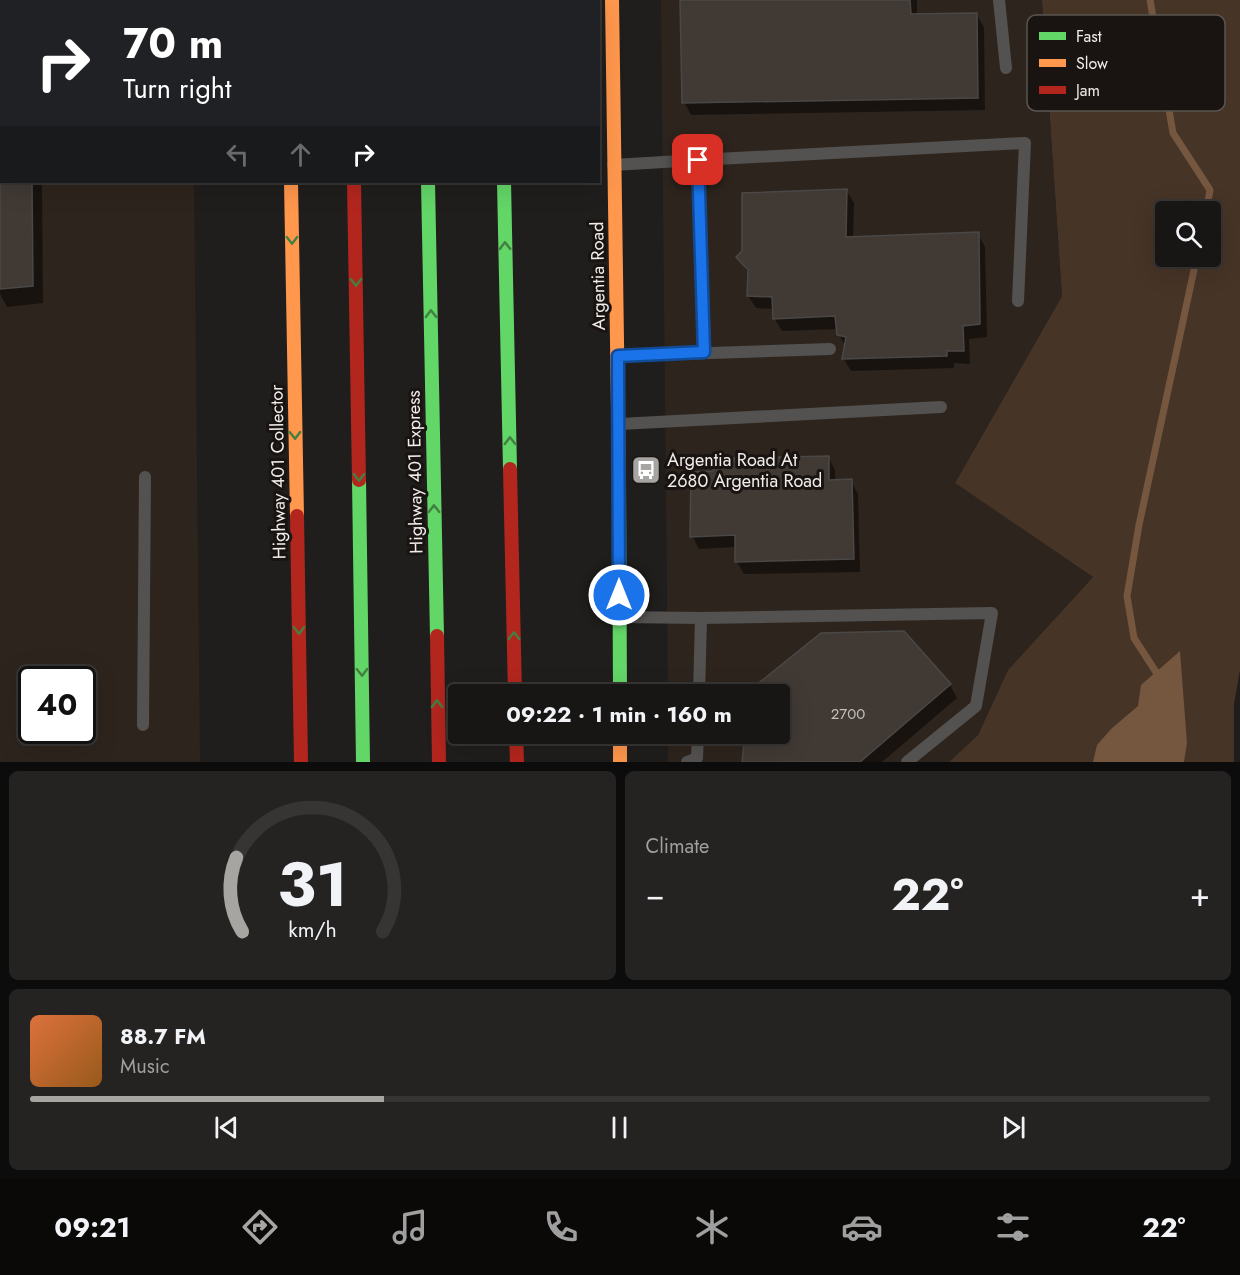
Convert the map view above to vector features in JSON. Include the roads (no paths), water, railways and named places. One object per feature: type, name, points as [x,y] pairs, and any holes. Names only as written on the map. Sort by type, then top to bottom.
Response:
[{"type":"main road","name":"Argentia Road","points":[[612,0],[619,424],[620,684]]},
{"type":"main road","name":"Highway 401 Collector","points":[[291,183],[301,762]]},
{"type":"main road","points":[[354,183],[363,762]]},
{"type":"main road","name":"Highway 401 Express","points":[[428,183],[439,762]]},
{"type":"main road","points":[[504,183],[515,684]]},
{"type":"main road","points":[[516,744],[516,762]]},
{"type":"main road","points":[[620,744],[620,762]]},
{"type":"lane","points":[[999,0],[1006,68]]},
{"type":"lane","points":[[613,165],[1025,143],[1018,301]]},
{"type":"lane","points":[[698,160],[704,352]]},
{"type":"lane","points":[[618,356],[830,349]]},
{"type":"lane","points":[[619,424],[941,407]]},
{"type":"lane","points":[[143,725],[145,477]]},
{"type":"lane","points":[[619,617],[700,618],[992,613],[976,706],[907,762]]},
{"type":"lane","points":[[699,684],[700,618]]},
{"type":"lane","points":[[687,762],[697,758],[698,744]]},
{"type":"waterway","points":[[1150,0],[1153,15]]},
{"type":"waterway","points":[[1169,111],[1173,133],[1210,190],[1208,201]]},
{"type":"waterway","points":[[1157,681],[1156,672],[1134,638],[1127,596],[1139,525],[1195,267]]},
{"type":"place","name":"Argentia Road At 2680 Argentia Road","points":[[646,470]]}]
